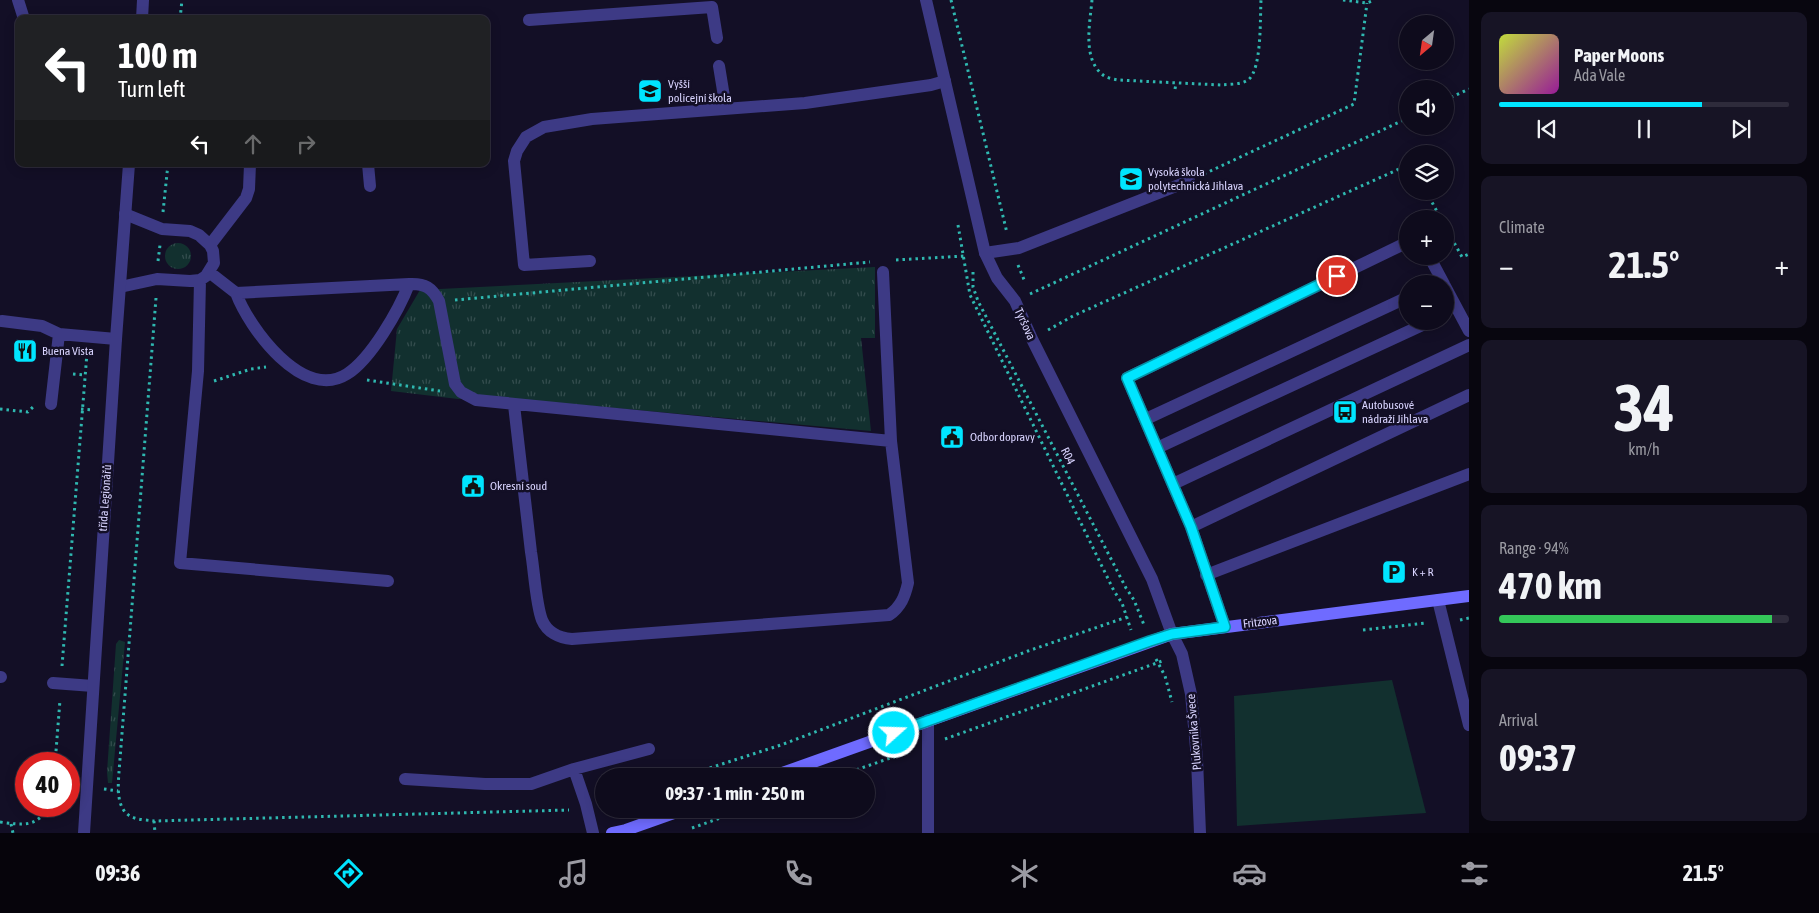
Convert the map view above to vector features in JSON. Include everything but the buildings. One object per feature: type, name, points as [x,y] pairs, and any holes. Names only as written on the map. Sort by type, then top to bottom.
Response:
[{"type":"street","points":[[18,0],[23,15]]},
{"type":"street","points":[[142,15],[143,0]]},
{"type":"street","name":"Tyršova","points":[[926,0],[985,253],[997,278],[1015,301],[1152,580],[1172,634]]},
{"type":"street","points":[[529,20],[712,8],[717,38]]},
{"type":"street","points":[[719,66],[726,109]]},
{"type":"street","points":[[590,261],[524,265],[514,161],[517,151],[526,137],[544,127],[592,119],[806,103],[931,85],[945,81]]},
{"type":"street","name":"třída Legionářů","points":[[84,833],[129,167]]},
{"type":"street","points":[[210,244],[246,198],[249,189],[250,167]]},
{"type":"street","points":[[368,167],[370,186]]},
{"type":"street","points":[[985,253],[1019,248],[1189,181]]},
{"type":"street","points":[[120,286],[156,279],[190,281],[204,276],[214,263],[210,244],[199,235],[190,231],[162,229],[125,214]]},
{"type":"street","points":[[1225,627],[1191,527],[1127,378],[1399,246]]},
{"type":"street","points":[[514,404],[535,583],[542,619],[547,628],[564,638],[572,639],[890,615],[898,609],[905,595],[908,583],[891,441],[883,272]]},
{"type":"street","points":[[204,276],[236,293],[409,284],[426,285],[434,291],[439,301],[455,384],[461,392],[476,400],[891,441]]},
{"type":"street","points":[[204,276],[197,388],[180,563],[388,581]]},
{"type":"street","points":[[236,293],[241,308],[252,325],[265,342],[289,366],[312,378],[325,379],[337,378],[347,374],[358,364],[374,345],[400,306],[409,284]]},
{"type":"street","points":[[1146,419],[1399,301]]},
{"type":"street","points":[[1454,304],[1469,331]]},
{"type":"street","points":[[2,321],[42,326],[59,334],[116,339]]},
{"type":"street","points":[[1157,448],[1412,330]]},
{"type":"street","points":[[51,404],[59,334]]},
{"type":"street","points":[[1173,484],[1469,345]]},
{"type":"street","points":[[1191,527],[1469,395]]},
{"type":"street","points":[[1206,575],[1469,474]]},
{"type":"street","name":"Fritzova","points":[[796,768],[1172,634],[1469,596]]},
{"type":"street","points":[[1438,600],[1469,725]]},
{"type":"street","name":"Plukovníka Švece","points":[[1172,634],[1182,654],[1192,694],[1200,833]]},
{"type":"street","points":[[57,683],[93,686]]},
{"type":"street","points":[[928,720],[928,833]]},
{"type":"street","points":[[405,779],[484,784],[531,784],[574,769],[649,749]]},
{"type":"street","points":[[574,769],[593,833]]},
{"type":"street","points":[[612,833],[660,818]]},
{"type":"path","points":[[180,15],[182,0]]},
{"type":"path","points":[[951,0],[1011,249],[1026,285]]},
{"type":"path","points":[[1092,0],[1090,50],[1096,67],[1105,77],[1118,80],[1221,85],[1236,84],[1248,80],[1257,62],[1261,0]]},
{"type":"path","points":[[1343,0],[1367,3],[1374,0]]},
{"type":"path","points":[[1189,181],[1354,104],[1367,3]]},
{"type":"path","points":[[1176,84],[1176,89]]},
{"type":"path","points":[[1454,96],[1469,89]]},
{"type":"path","points":[[1015,301],[1399,122]]},
{"type":"path","points":[[168,167],[156,279],[118,790],[122,808],[130,816],[154,821],[587,810]]},
{"type":"path","points":[[1032,339],[1073,316],[1399,169]]},
{"type":"path","points":[[1454,242],[1462,257],[1469,254]]},
{"type":"path","points":[[710,768],[781,745],[1028,652],[1127,617],[1122,603],[1114,592],[970,295],[964,256],[891,260]]},
{"type":"path","points":[[439,301],[872,262]]},
{"type":"path","name":"R04","points":[[928,744],[1157,662],[1134,600],[1121,580],[978,301],[973,287],[973,271]]},
{"type":"path","points":[[197,388],[251,370],[272,366],[289,366]]},
{"type":"path","points":[[347,374],[380,383],[437,391],[461,392]]},
{"type":"path","points":[[55,752],[57,683],[84,375]]},
{"type":"path","points":[[0,409],[28,412],[36,405],[50,406],[51,404]]},
{"type":"path","points":[[860,768],[928,744]]},
{"type":"path","points":[[0,822],[23,825],[34,822],[41,817]]},
{"type":"path","points":[[686,830],[720,818]]},
{"type":"path","points":[[154,821],[155,833]]},
{"type":"path","points":[[11,824],[13,833]]},
{"type":"green space","points":[[178,243],[187,247],[191,256],[187,265],[178,269],[169,265],[165,256],[169,247]]},
{"type":"green space","points":[[875,267],[875,338],[861,338],[871,431],[515,399],[458,399],[391,391],[397,329],[420,290]]},
{"type":"green space","points":[[119,640],[125,642],[112,783],[108,783],[107,772],[116,644]]},
{"type":"green space","points":[[1392,680],[1426,813],[1237,826],[1234,696]]},
{"type":"place","name":"Vyšší policejní škola","points":[[650,91]]},
{"type":"place","name":"Vysoká škola polytechnická Jihlava","points":[[1131,179]]},
{"type":"place","name":"Buena Vista","points":[[25,351]]},
{"type":"place","name":"Autobusové nádraží Jihlava","points":[[1345,412]]},
{"type":"place","name":"Odbor dopravy","points":[[952,437]]},
{"type":"place","name":"Okresní soud","points":[[473,486]]},
{"type":"place","name":"K + R","points":[[1394,572]]},
{"type":"route","points":[[894,733],[1150,641],[1172,634],[1225,627],[1191,527],[1127,378],[1337,276]]}]
